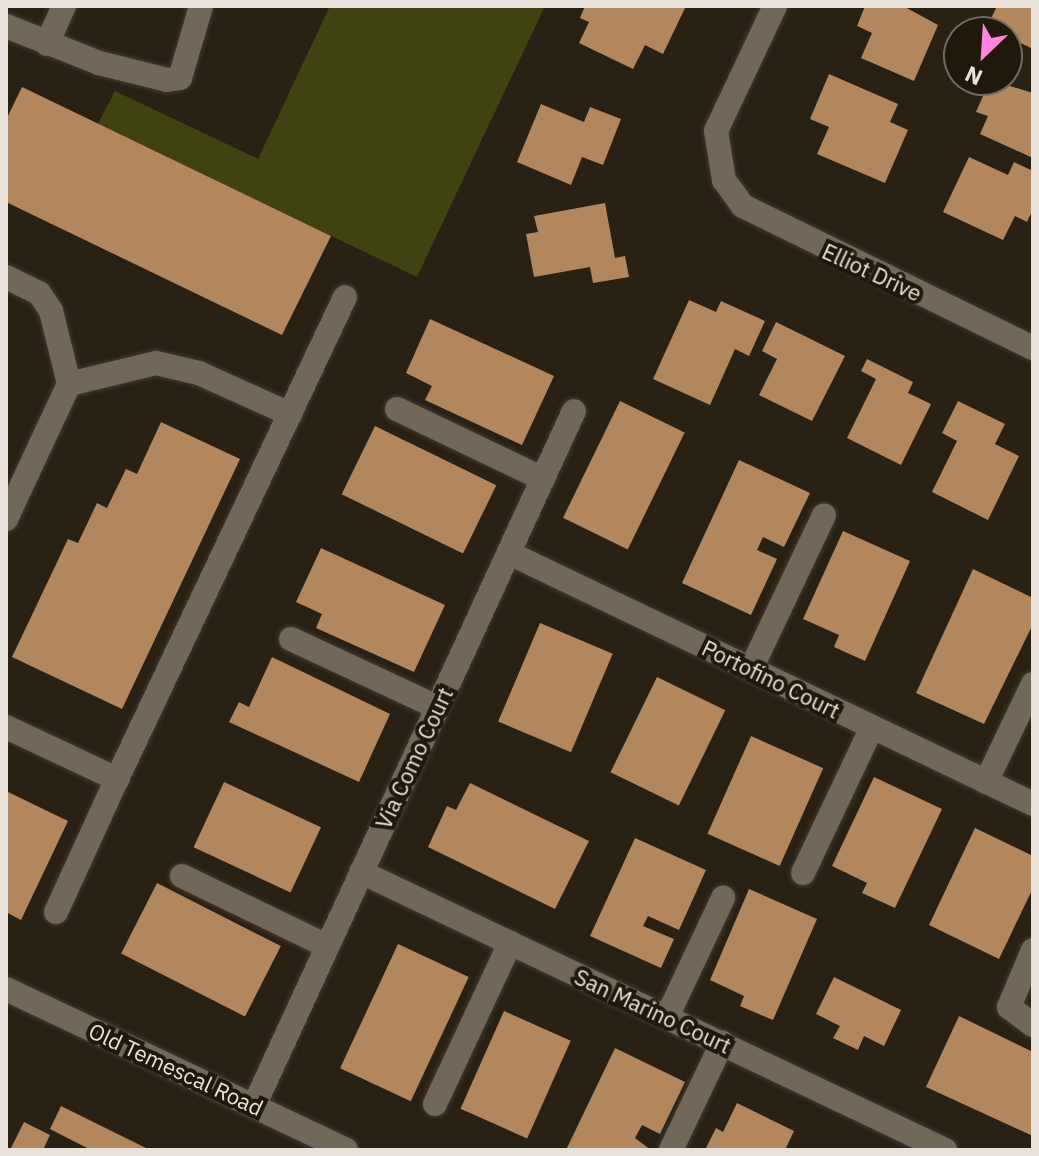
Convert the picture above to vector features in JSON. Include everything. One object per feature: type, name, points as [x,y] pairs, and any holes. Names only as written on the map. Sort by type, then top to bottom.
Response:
[{"type":"street","points":[[47,44],[64,6]]},
{"type":"street","points":[[6,26],[47,44],[123,70],[180,78],[201,6]]},
{"type":"street","name":"Elliot Drive","points":[[775,6],[716,131],[724,180],[743,206],[769,223],[1033,348]]},
{"type":"street","points":[[6,277],[39,293],[51,311],[69,384],[6,519]]},
{"type":"street","points":[[56,912],[345,297]]},
{"type":"street","points":[[69,384],[156,363],[199,373],[290,414]]},
{"type":"street","points":[[397,409],[543,479]]},
{"type":"street","name":"Via Como Court","points":[[254,1106],[574,411]]},
{"type":"street","points":[[751,669],[824,515]]},
{"type":"street","name":"Portofino Court","points":[[509,553],[1033,804]]},
{"type":"street","points":[[291,639],[437,707]]},
{"type":"street","points":[[986,782],[1033,684]]},
{"type":"street","points":[[6,727],[117,779]]},
{"type":"street","points":[[803,873],[872,727]]},
{"type":"street","name":"San Marino Court","points":[[361,872],[941,1149]]},
{"type":"street","points":[[182,876],[327,946]]},
{"type":"street","points":[[667,1017],[723,898]]},
{"type":"street","points":[[435,1104],[510,943]]},
{"type":"street","points":[[1033,950],[1009,1007],[1033,1025]]},
{"type":"street","name":"Old Temescal Road","points":[[7,992],[346,1150]]},
{"type":"street","points":[[671,1150],[722,1043]]},
{"type":"green space","points":[[330,6],[545,6],[417,277],[98,124],[115,91],[258,159]]},
{"type":"building","points":[[585,6],[685,8],[663,54],[645,45],[633,69],[579,43],[589,22],[580,18]]},
{"type":"building","points":[[865,6],[903,6],[938,25],[914,81],[861,58],[872,33],[857,26]]},
{"type":"building","points":[[997,6],[1033,6],[1033,49],[1023,44],[1023,16],[992,16]]},
{"type":"building","points":[[829,74],[898,104],[890,122],[908,130],[885,183],[817,154],[829,127],[810,119]]},
{"type":"building","points":[[22,87],[331,236],[282,335],[6,202],[6,120]]},
{"type":"building","points":[[1023,90],[1033,93],[1033,158],[980,134],[988,116],[976,112],[983,96],[1023,96]]},
{"type":"building","points":[[541,104],[584,122],[590,107],[621,119],[603,165],[582,157],[571,185],[517,162]]},
{"type":"building","points":[[969,157],[1008,175],[1014,162],[1033,171],[1033,209],[1027,222],[1015,216],[1003,240],[943,212]]},
{"type":"building","points":[[605,203],[615,258],[625,256],[629,277],[593,283],[590,267],[534,277],[526,234],[538,232],[534,216]]},
{"type":"building","points":[[689,300],[716,312],[721,301],[765,321],[749,356],[735,349],[710,405],[653,379]]},
{"type":"building","points":[[430,319],[554,376],[522,445],[425,400],[432,386],[406,373]]},
{"type":"building","points":[[776,322],[845,356],[812,421],[759,395],[777,359],[762,351]]},
{"type":"building","points":[[867,359],[913,382],[908,393],[931,404],[901,465],[847,438],[876,379],[861,371]]},
{"type":"building","points":[[620,401],[685,433],[628,549],[563,518]]},
{"type":"building","points":[[958,401],[1005,424],[995,444],[1019,456],[988,520],[932,492],[957,441],[942,433]]},
{"type":"building","points":[[161,422],[240,459],[122,709],[12,657],[68,539],[78,543],[97,503],[107,508],[126,469],[137,474]]},
{"type":"building","points":[[375,426],[496,485],[463,553],[342,494]]},
{"type":"building","points":[[739,460],[810,493],[784,547],[763,537],[757,550],[777,559],[751,615],[682,583]]},
{"type":"building","points":[[843,531],[910,561],[865,661],[834,647],[839,635],[803,619]]},
{"type":"building","points":[[321,548],[445,605],[414,672],[316,628],[322,614],[296,602]]},
{"type":"building","points":[[973,569],[1033,598],[1033,624],[984,724],[916,693]]},
{"type":"building","points":[[540,623],[613,654],[571,752],[498,721]]},
{"type":"building","points":[[272,657],[390,714],[359,782],[229,722],[239,702],[249,707]]},
{"type":"building","points":[[657,677],[725,710],[679,806],[611,772]]},
{"type":"building","points":[[751,736],[823,768],[780,866],[707,834]]},
{"type":"building","points":[[874,777],[942,809],[895,908],[862,893],[867,883],[832,866]]},
{"type":"building","points":[[224,782],[321,827],[291,892],[194,847]]},
{"type":"building","points":[[470,783],[589,841],[555,909],[428,847],[447,806],[456,810]]},
{"type":"building","points":[[6,791],[68,821],[21,920],[6,912]]},
{"type":"building","points":[[975,828],[1033,856],[1033,888],[999,959],[929,925]]},
{"type":"building","points":[[635,838],[706,870],[679,930],[648,916],[643,926],[674,939],[661,968],[590,936]]},
{"type":"building","points":[[157,883],[281,946],[245,1016],[121,953]]},
{"type":"building","points":[[749,889],[817,919],[773,1020],[740,1006],[744,996],[710,980]]},
{"type":"building","points":[[398,944],[469,977],[411,1101],[340,1068]]},
{"type":"building","points":[[834,977],[901,1010],[884,1046],[864,1036],[858,1050],[833,1038],[840,1026],[816,1014]]},
{"type":"building","points":[[504,1011],[571,1041],[527,1138],[460,1109]]},
{"type":"building","points":[[959,1016],[1033,1052],[1033,1136],[926,1087]]},
{"type":"building","points":[[615,1048],[685,1082],[660,1134],[642,1125],[635,1138],[651,1150],[566,1150]]},
{"type":"building","points":[[737,1103],[794,1131],[785,1150],[705,1150],[716,1128],[723,1132]]},
{"type":"building","points":[[61,1106],[150,1150],[91,1150],[50,1129]]},
{"type":"building","points":[[24,1122],[50,1135],[43,1150],[10,1150]]}]
